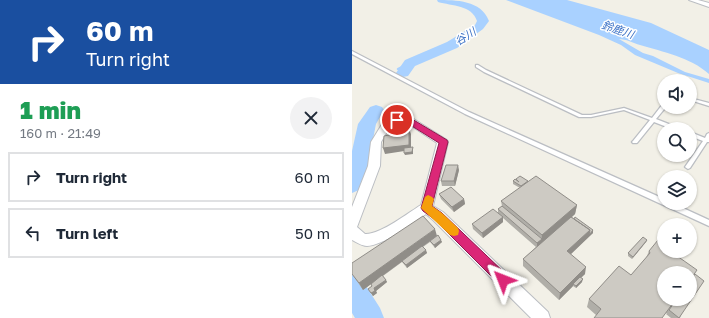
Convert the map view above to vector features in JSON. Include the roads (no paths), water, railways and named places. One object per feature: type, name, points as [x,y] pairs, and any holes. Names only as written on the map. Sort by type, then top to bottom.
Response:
[{"type":"street","points":[[692,0],[709,5]]},
{"type":"street","points":[[352,224],[374,166],[376,142],[387,123],[397,120],[409,120],[444,142],[426,208],[381,235],[367,240],[356,236],[352,231]]},
{"type":"street","points":[[426,208],[438,216],[542,318]]},
{"type":"lane","points":[[352,52],[467,113],[657,198]]},
{"type":"lane","points":[[477,66],[580,116],[591,116],[624,109],[659,122]]},
{"type":"lane","points":[[697,101],[709,105]]},
{"type":"lane","points":[[635,142],[658,114]]},
{"type":"lane","points":[[688,167],[708,138],[697,136]]},
{"type":"lane","points":[[682,210],[709,223]]},
{"type":"water","name":"鈴鹿川","points":[[506,0],[567,0],[651,23],[709,50],[709,74],[702,68],[685,59],[627,40],[619,39],[643,53],[692,74],[678,73],[635,55],[621,45],[599,35]]},
{"type":"water","points":[[697,76],[709,79],[709,83],[697,79]]},
{"type":"waterway","name":"谷川","points":[[403,73],[410,63],[452,45],[479,27],[483,21],[477,11],[472,8],[460,3],[442,0]]},
{"type":"waterway","name":"谷川","points":[[398,69],[410,63]]},
{"type":"waterway","name":"谷川","points":[[352,185],[356,175],[367,124],[376,110]]},
{"type":"waterway","points":[[352,287],[370,318]]}]
